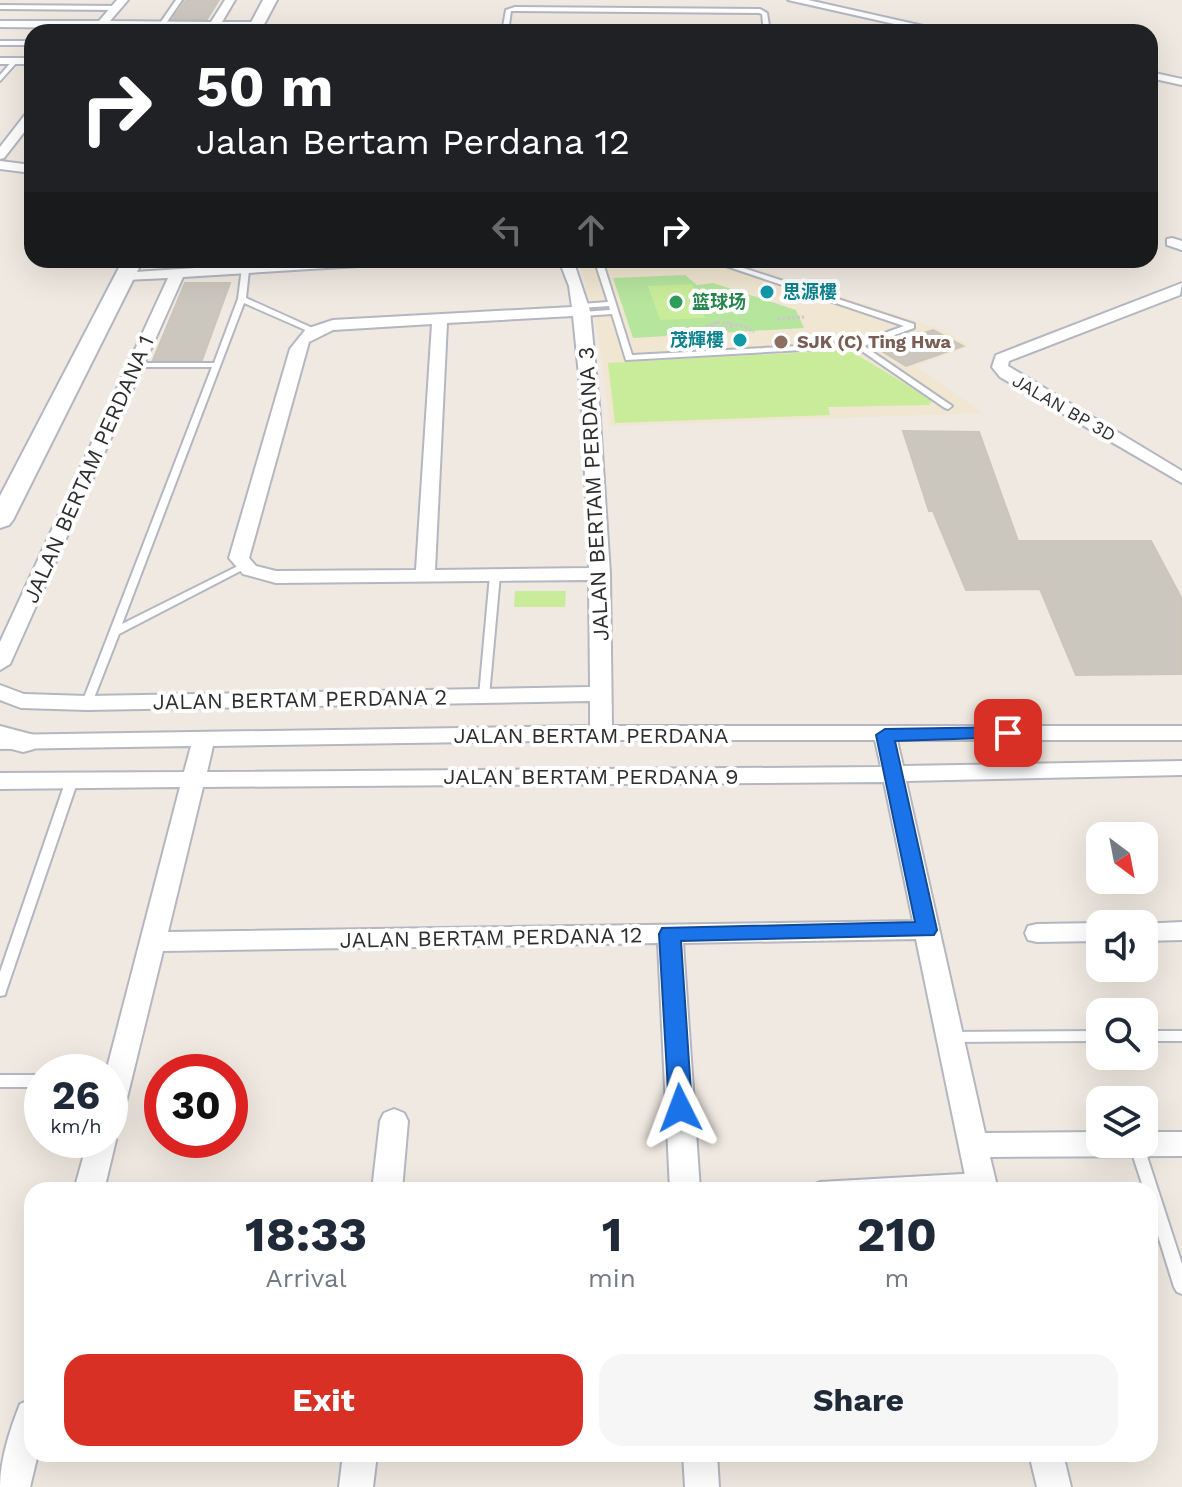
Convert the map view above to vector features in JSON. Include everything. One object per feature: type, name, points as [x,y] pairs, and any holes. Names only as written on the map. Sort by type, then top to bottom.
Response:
[{"type":"main road","points":[[256,24],[270,0]]},
{"type":"main road","points":[[0,520],[129,268]]},
{"type":"street","points":[[215,24],[230,0]]},
{"type":"street","points":[[793,0],[907,24]]},
{"type":"street","points":[[840,0],[864,2]]},
{"type":"street","points":[[102,24],[120,4]]},
{"type":"street","points":[[0,24],[24,25]]},
{"type":"street","points":[[0,61],[24,61]]},
{"type":"street","points":[[1158,77],[1182,82]]},
{"type":"street","points":[[0,155],[24,124]]},
{"type":"street","points":[[0,165],[24,168]]},
{"type":"street","points":[[129,268],[177,274],[274,268]]},
{"type":"street","name":"JALAN BERTAM PERDANA 3","points":[[572,268],[582,310],[600,574],[601,733]]},
{"type":"street","name":"JALAN BERTAM PERDANA 1","points":[[0,664],[177,274]]},
{"type":"street","name":"JALAN BP 3D","points":[[1182,287],[1002,358],[1000,367],[1006,374],[1182,478]]},
{"type":"street","points":[[582,310],[333,325],[313,330],[302,339],[298,349],[239,558],[249,570],[276,577],[600,574]]},
{"type":"street","points":[[425,576],[440,319]]},
{"type":"street","name":"JALAN BERTAM PERDANA 2","points":[[0,692],[21,701],[87,703],[602,694]]},
{"type":"street","name":"JALAN BERTAM PERDANA","points":[[6,742],[601,733],[1182,733]]},
{"type":"street","points":[[885,735],[982,1182]]},
{"type":"street","points":[[121,1054],[204,739]]},
{"type":"street","name":"JALAN BERTAM PERDANA 9","points":[[0,781],[893,774],[1182,768]]},
{"type":"street","name":"JALAN BERTAM PERDANA 12","points":[[152,942],[926,930]]},
{"type":"street","points":[[1158,932],[1182,931]]},
{"type":"street","points":[[1037,933],[1086,932]]},
{"type":"street","points":[[670,934],[685,1182]]},
{"type":"street","points":[[388,1182],[394,1121]]},
{"type":"street","points":[[973,1145],[1086,1144]]},
{"type":"street","points":[[1158,1144],[1182,1144]]},
{"type":"street","points":[[91,1182],[97,1158]]},
{"type":"street","points":[[13,1487],[24,1445]]},
{"type":"street","points":[[356,1487],[359,1462]]},
{"type":"street","points":[[700,1462],[702,1487]]},
{"type":"street","points":[[1048,1462],[1054,1487]]},
{"type":"lane","points":[[163,24],[179,0]]},
{"type":"lane","points":[[0,7],[120,4]]},
{"type":"lane","points":[[506,24],[509,10],[530,9],[760,11],[764,13],[766,24]]},
{"type":"lane","points":[[0,43],[24,43]]},
{"type":"lane","points":[[0,79],[15,61]]},
{"type":"lane","points":[[601,268],[629,358],[858,345],[911,326],[736,268]]},
{"type":"lane","points":[[87,703],[242,299],[245,270]]},
{"type":"lane","points":[[242,299],[313,330]]},
{"type":"lane","points":[[582,310],[613,308]]},
{"type":"lane","points":[[858,345],[948,406]]},
{"type":"lane","points":[[135,365],[216,365]]},
{"type":"lane","points":[[114,632],[249,570]]},
{"type":"lane","points":[[484,696],[495,575]]},
{"type":"lane","points":[[0,991],[72,780]]},
{"type":"lane","points":[[950,1037],[1086,1036]]},
{"type":"lane","points":[[1158,1036],[1182,1036]]},
{"type":"lane","points":[[0,1081],[24,1081]]},
{"type":"lane","points":[[1141,1158],[1148,1182]]},
{"type":"lane","points":[[1158,1212],[1182,1287]]},
{"type":"path","points":[[777,319],[804,317]]},
{"type":"path","points":[[695,336],[698,329],[720,321],[744,326],[754,332]]},
{"type":"path","points":[[712,325],[723,330],[729,329],[730,324]]},
{"type":"shaded area","name":"SJK (C) Ting Hwa","points":[[581,268],[755,268],[943,330],[970,346],[916,366],[983,413],[610,426],[599,337]]},
{"type":"green space","points":[[685,275],[697,285],[713,283],[796,310],[804,328],[633,338],[613,278]]},
{"type":"green space","name":"篮球场","points":[[692,284],[705,318],[660,320],[648,286]]},
{"type":"green space","points":[[849,350],[932,400],[929,405],[828,407],[830,415],[615,423],[608,363]]},
{"type":"green space","points":[[515,591],[566,591],[565,607],[514,607]]},
{"type":"building","points":[[186,0],[219,0],[207,19],[173,19]]},
{"type":"building","points":[[185,283],[230,283],[202,360],[153,360]]},
{"type":"building","points":[[933,330],[963,346],[906,366],[877,348]]},
{"type":"building","points":[[903,431],[979,432],[1018,541],[1151,541],[1182,599],[1182,674],[1076,675],[1040,589],[966,590],[933,511],[929,511]]},
{"type":"place","name":"思源樓","points":[[767,292]]},
{"type":"place","name":"篮球场","points":[[676,302]]},
{"type":"place","name":"茂輝樓","points":[[740,340]]},
{"type":"place","name":"SJK (C) Ting Hwa","points":[[781,342]]},
{"type":"route","points":[[680,1108],[670,934],[926,930],[885,735],[1008,733]]}]
